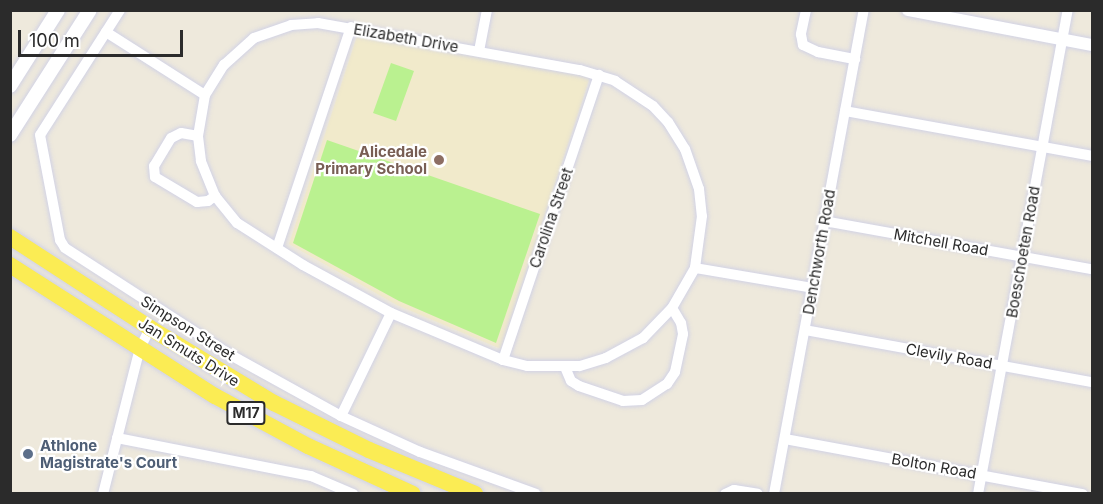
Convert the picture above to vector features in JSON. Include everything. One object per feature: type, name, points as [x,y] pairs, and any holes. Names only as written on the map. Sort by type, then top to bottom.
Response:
[{"type":"main road","points":[[10,86],[58,10]]},
{"type":"main road","points":[[10,135],[90,10]]},
{"type":"main road","name":"Jan Smuts Drive","points":[[10,237],[217,370],[321,427],[475,494]]},
{"type":"main road","name":"Jan Smuts Drive","points":[[10,265],[262,422],[349,466],[413,494]]},
{"type":"street","name":"Simpson Street","points":[[120,10],[40,135],[63,245],[73,255],[210,343],[341,416],[420,452],[536,494]]},
{"type":"street","points":[[479,51],[487,10]]},
{"type":"street","points":[[806,10],[801,34],[803,45],[818,52],[855,59]]},
{"type":"street","name":"Denchworth Road","points":[[774,494],[864,10]]},
{"type":"street","points":[[908,10],[1092,45]]},
{"type":"street","name":"Boeschoeten Road","points":[[978,494],[1068,10]]},
{"type":"street","name":"Elizabeth Drive","points":[[306,23],[351,27],[599,75],[631,90],[653,106],[668,122],[686,149],[699,189],[702,216],[694,268],[672,308],[652,329],[630,346],[594,362],[541,368],[503,360],[391,313],[237,223],[215,196],[201,161],[198,136],[206,95],[214,79],[234,54],[264,33],[306,23]]},
{"type":"street","points":[[277,248],[351,27]]},
{"type":"street","points":[[106,32],[206,95]]},
{"type":"street","name":"Carolina Street","points":[[503,360],[599,75]]},
{"type":"street","points":[[845,111],[1092,156]]},
{"type":"street","points":[[198,136],[180,133],[171,138],[154,166],[155,177],[197,202],[208,201],[215,196]]},
{"type":"street","name":"Mitchell Road","points":[[824,221],[1092,269]]},
{"type":"street","points":[[694,268],[813,288]]},
{"type":"street","points":[[565,367],[571,381],[579,386],[623,401],[642,400],[667,384],[675,372],[683,333],[681,323],[672,308]]},
{"type":"street","points":[[341,416],[391,313]]},
{"type":"street","points":[[103,494],[140,348],[150,328]]},
{"type":"street","name":"Clevily Road","points":[[805,330],[1092,382]]},
{"type":"street","points":[[117,438],[311,476],[353,494]]},
{"type":"street","name":"Bolton Road","points":[[785,439],[1083,494]]},
{"type":"street","points":[[725,494],[734,490],[758,494]]},
{"type":"shaded area","name":"Alicedale Primary School","points":[[358,33],[590,77],[501,349],[397,305],[289,244]]},
{"type":"green space","points":[[391,63],[414,71],[396,121],[373,113]]},
{"type":"green space","points":[[327,140],[540,214],[496,343],[399,301],[293,243]]},
{"type":"place","name":"Alicedale Primary School","points":[[439,160]]},
{"type":"place","name":"Athlone Magistrate's Court","points":[[28,454]]}]
